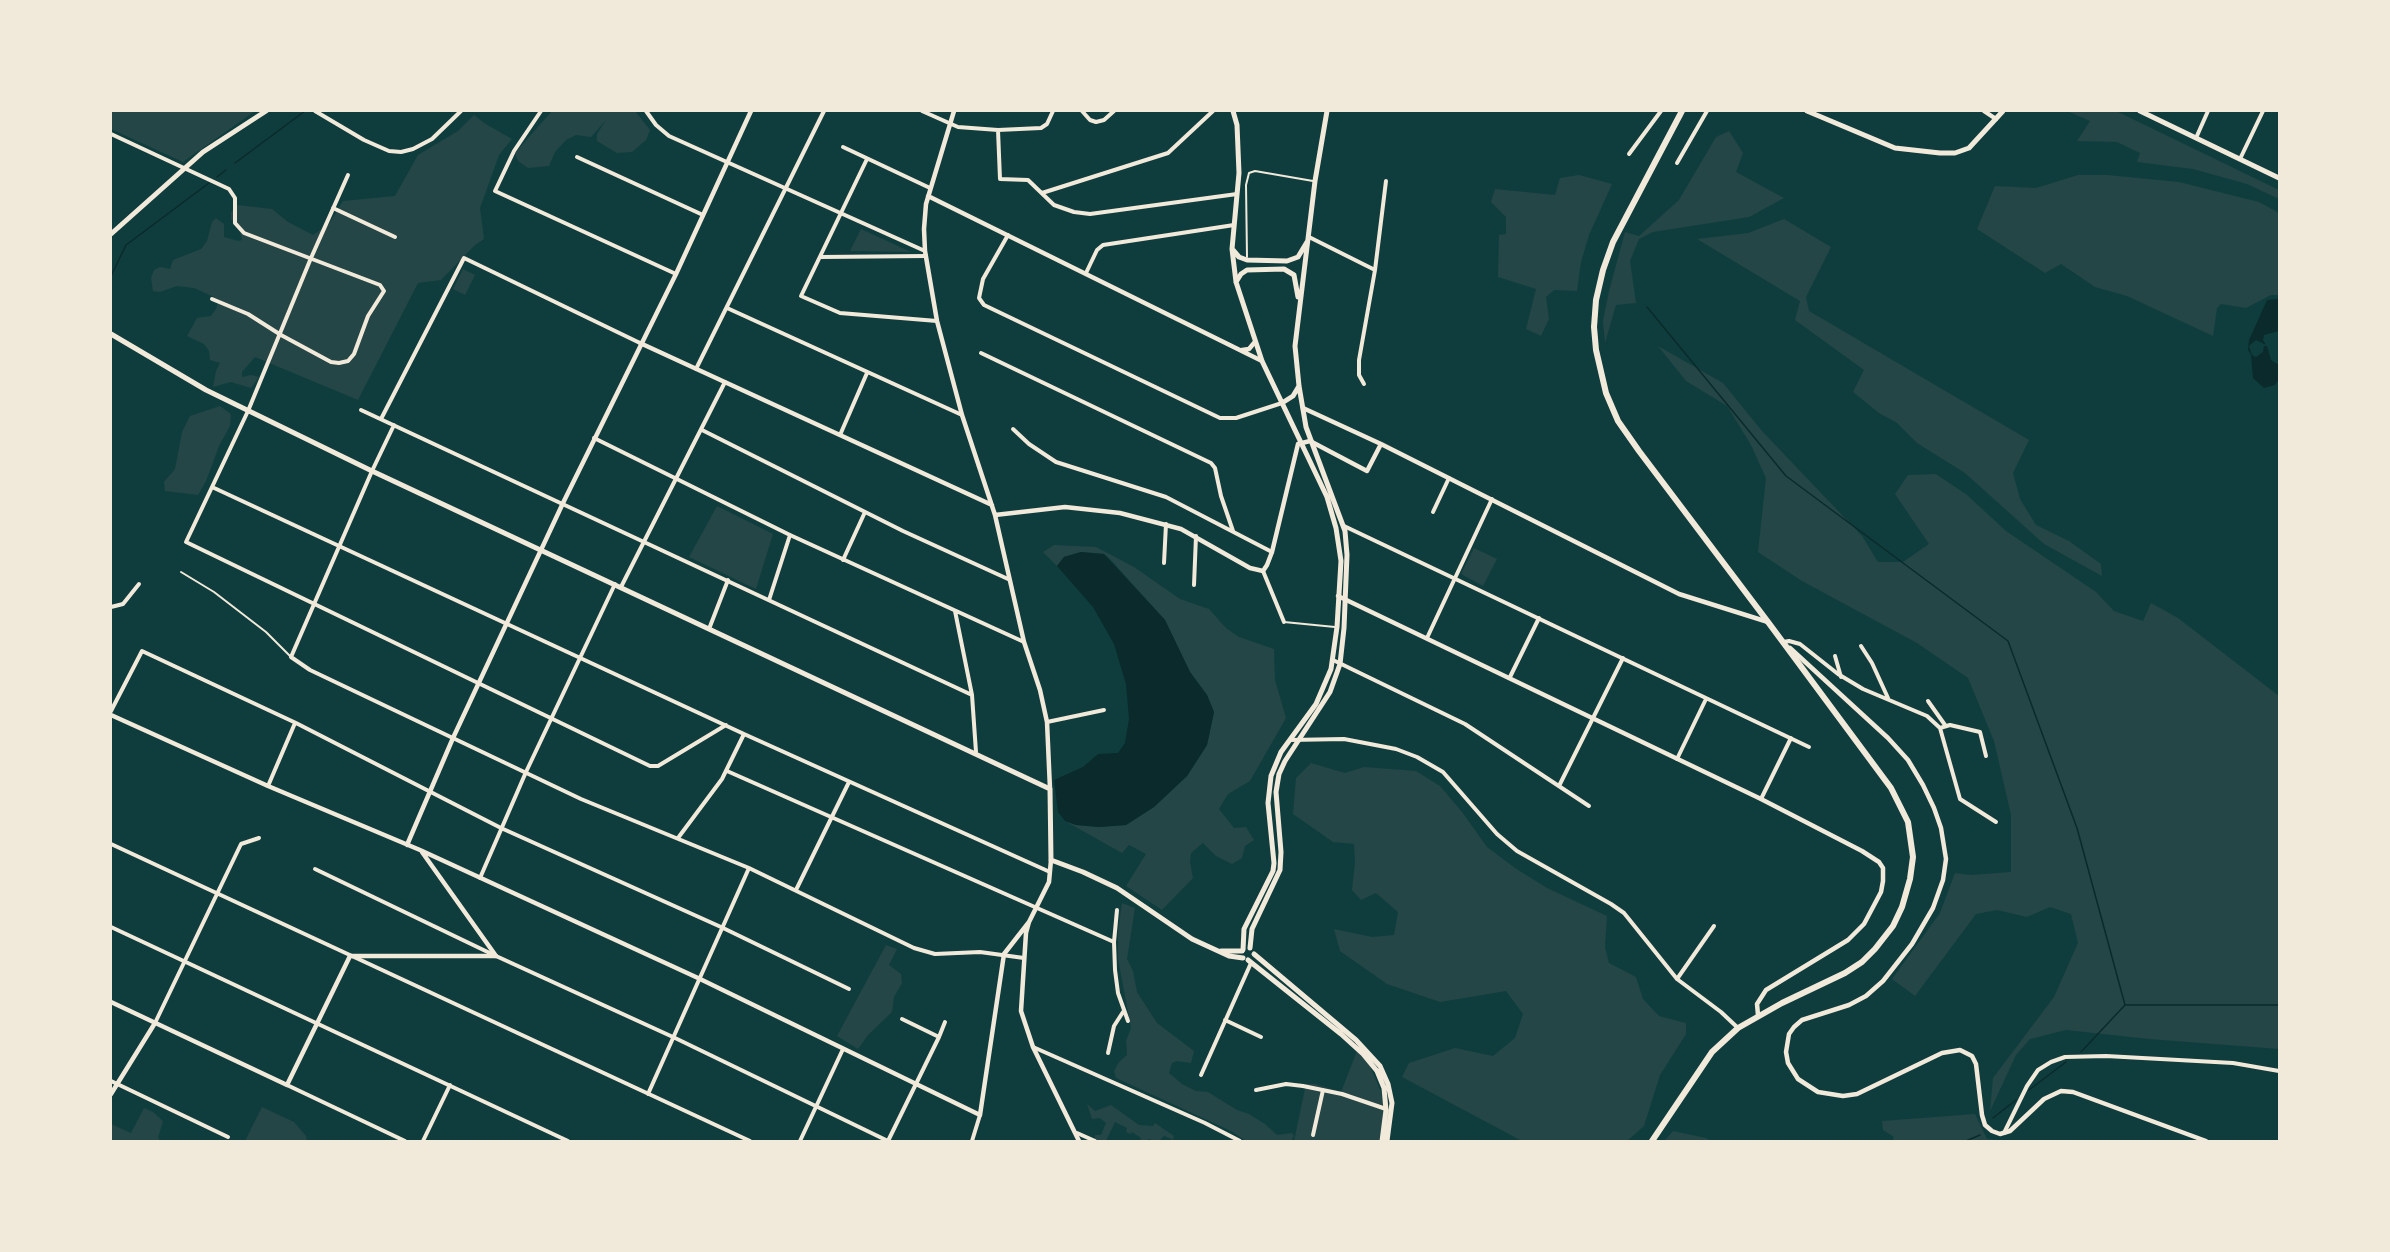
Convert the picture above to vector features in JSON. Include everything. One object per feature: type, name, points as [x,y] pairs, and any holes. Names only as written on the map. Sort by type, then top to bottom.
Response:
[{"type":"highway","points":[[1652,1141],[1712,1052],[1738,1028],[1758,1015],[1845,973],[1862,962],[1875,949],[1893,926],[1906,896],[1912,868],[1911,834],[1904,812],[1875,765],[1618,421],[1606,393],[1596,350],[1594,327],[1596,300],[1606,260],[1613,242],[1684,111]]},
{"type":"main road","points":[[111,234],[203,152],[266,111]]},
{"type":"main road","points":[[1233,111],[1239,152],[1232,249],[1236,282],[1254,343],[1326,497],[1336,528],[1341,561],[1333,660],[1325,687],[1275,764],[1269,788],[1273,871],[1244,929],[1242,950],[1247,960]]},
{"type":"main road","points":[[1324,1016],[1250,948],[1252,929],[1280,870],[1277,784],[1285,761],[1330,692],[1340,664],[1347,555],[1343,526],[1310,441],[1299,386],[1295,346],[1315,181],[1327,111]]},
{"type":"main road","points":[[1807,111],[1895,148],[1940,153],[1955,153],[1969,148],[2003,111]]},
{"type":"main road","points":[[2140,111],[2279,178]]},
{"type":"main road","points":[[1232,249],[1239,257],[1247,260],[1292,260],[1298,257],[1309,238]]},
{"type":"main road","points":[[1236,282],[1240,274],[1247,270],[1287,270],[1294,275],[1299,304]]},
{"type":"main road","points":[[111,334],[163,366],[248,411],[976,752],[1050,789],[1051,860],[1117,888],[1183,934],[1233,957],[1247,960],[1368,1050],[1380,1066],[1388,1084],[1387,1141]]},
{"type":"main road","points":[[1282,403],[1293,396],[1299,386]]},
{"type":"main road","points":[[1220,951],[1250,948]]},
{"type":"main road","points":[[1247,960],[1254,954]]},
{"type":"main road","points":[[1382,1141],[1389,1110]]},
{"type":"street","points":[[315,111],[364,140],[389,151],[401,152],[432,140],[461,111]]},
{"type":"street","points":[[541,111],[514,151],[495,190],[676,274]]},
{"type":"street","points":[[646,111],[656,125],[669,135],[925,254]]},
{"type":"street","points":[[407,845],[453,738],[593,438],[676,274],[751,111]]},
{"type":"street","points":[[696,369],[824,111]]},
{"type":"street","points":[[922,111],[950,124],[973,130],[1041,129],[1047,124],[1053,111]]},
{"type":"street","points":[[954,111],[928,196],[924,229],[925,254],[937,321],[962,415],[995,515],[1024,642],[1040,690],[1047,722],[1050,789]]},
{"type":"street","points":[[1082,111],[1090,120],[1096,122],[1104,120],[1114,111]]},
{"type":"street","points":[[1042,193],[1168,153],[1213,111]]},
{"type":"street","points":[[1629,154],[1661,111]]},
{"type":"street","points":[[1677,163],[1707,111]]},
{"type":"street","points":[[1984,111],[1996,118]]},
{"type":"street","points":[[2154,118],[2157,111]]},
{"type":"street","points":[[2196,138],[2208,111]]},
{"type":"street","points":[[2240,159],[2263,111]]},
{"type":"street","points":[[998,130],[1000,179],[1023,178],[1033,183],[1059,207],[1090,214],[1237,194]]},
{"type":"street","points":[[111,134],[214,181],[233,193],[235,223],[244,233],[380,285],[384,291],[368,316],[354,354],[348,361],[339,363],[331,362],[248,314],[212,299]]},
{"type":"street","points":[[843,147],[930,188]]},
{"type":"street","points":[[577,157],[703,215]]},
{"type":"street","points":[[867,159],[801,296],[840,313],[937,321]]},
{"type":"street","points":[[348,175],[248,411],[186,542],[650,766],[658,766],[726,725]]},
{"type":"street","points":[[1364,384],[1359,375],[1359,360],[1375,270],[1386,181]]},
{"type":"street","points":[[928,196],[1262,361]]},
{"type":"street","points":[[333,208],[395,237]]},
{"type":"street","points":[[1086,273],[1097,250],[1103,245],[1234,225]]},
{"type":"street","points":[[1008,235],[983,279],[979,298],[984,305],[1220,418],[1230,419],[1243,416],[1282,403]]},
{"type":"street","points":[[1309,238],[1375,270]]},
{"type":"street","points":[[820,257],[925,254]]},
{"type":"street","points":[[381,419],[464,258],[640,344],[992,506]]},
{"type":"street","points":[[727,308],[962,415]]},
{"type":"street","points":[[1239,350],[1249,349],[1254,343]]},
{"type":"street","points":[[981,353],[1211,463],[1215,468],[1221,496],[1233,531]]},
{"type":"street","points":[[840,435],[867,373]]},
{"type":"street","points":[[621,587],[725,382]]},
{"type":"street","points":[[1303,408],[1381,444],[1679,594],[1768,622]]},
{"type":"street","points":[[361,410],[644,540],[972,695]]},
{"type":"street","points":[[394,425],[291,657],[310,670],[581,799],[749,868],[924,952],[935,954],[980,952],[1024,958]]},
{"type":"street","points":[[1013,429],[1029,444],[1056,462],[1158,494],[1191,508],[1272,552]]},
{"type":"street","points":[[702,430],[865,512],[1008,579]]},
{"type":"street","points":[[593,438],[790,535],[1024,642]]},
{"type":"street","points":[[1263,571],[1272,552],[1297,446],[1301,442],[1310,441],[1367,471],[1381,444]]},
{"type":"street","points":[[1433,512],[1449,478]]},
{"type":"street","points":[[212,487],[744,734],[1050,872]]},
{"type":"street","points":[[1427,638],[1492,499]]},
{"type":"street","points":[[995,515],[1046,509],[1088,508],[1166,524],[1196,536],[1250,568],[1263,571]]},
{"type":"street","points":[[843,560],[865,512]]},
{"type":"street","points":[[1164,563],[1166,524]]},
{"type":"street","points":[[1343,526],[1809,747]]},
{"type":"street","points":[[769,600],[790,535]]},
{"type":"street","points":[[1194,585],[1196,536]]},
{"type":"street","points":[[1263,571],[1284,622]]},
{"type":"street","points":[[709,628],[728,580]]},
{"type":"street","points":[[111,607],[123,604],[139,584]]},
{"type":"street","points":[[480,878],[526,772],[615,584]]},
{"type":"street","points":[[1338,596],[1594,718],[1874,858],[1882,868],[1883,881],[1877,903],[1856,932],[1848,940],[1766,990],[1757,1004],[1758,1015]]},
{"type":"street","points":[[955,610],[972,695],[976,752]]},
{"type":"street","points":[[1510,677],[1539,618]]},
{"type":"street","points":[[1986,756],[1980,732],[1943,727],[1927,716],[1863,689],[1841,677],[1800,644],[1789,640],[1783,642],[1838,691],[1908,760],[1934,808],[1941,828],[1946,859],[1943,880],[1936,899],[1912,944],[1883,981],[1866,996],[1849,1005],[1802,1020],[1794,1027],[1787,1042],[1788,1063],[1798,1079],[1818,1092],[1843,1096],[1857,1094],[1937,1054],[1960,1050],[1972,1056],[1976,1064],[1985,1125],[1992,1131],[2004,1133],[2024,1120],[2044,1099],[2061,1091],[2073,1092],[2206,1141]]},
{"type":"street","points":[[1861,646],[1872,663],[1888,699]]},
{"type":"street","points":[[849,989],[721,927],[501,828],[296,723],[142,651],[111,713],[268,786],[420,850],[698,978],[980,1115]]},
{"type":"street","points":[[1834,656],[1841,677]]},
{"type":"street","points":[[1559,786],[1623,658]]},
{"type":"street","points":[[1333,660],[1465,724],[1589,806]]},
{"type":"street","points":[[1677,759],[1706,699]]},
{"type":"street","points":[[1928,701],[1940,716],[1960,799],[1996,822]]},
{"type":"street","points":[[1047,722],[1104,710]]},
{"type":"street","points":[[268,786],[296,723]]},
{"type":"street","points":[[678,838],[727,771],[744,734]]},
{"type":"street","points":[[1761,800],[1791,738]]},
{"type":"street","points":[[1290,740],[1344,739],[1396,749],[1417,757],[1443,772],[1497,834],[1517,851],[1624,913],[1677,979],[1722,1012],[1738,1028]]},
{"type":"street","points":[[727,771],[1114,942]]},
{"type":"street","points":[[796,890],[849,782]]},
{"type":"street","points":[[111,1094],[155,1023],[241,844],[260,838]]},
{"type":"street","points":[[111,844],[750,1141]]},
{"type":"street","points":[[420,850],[496,956]]},
{"type":"street","points":[[972,1141],[980,1115],[1004,954],[1029,922],[1046,891],[1051,860]]},
{"type":"street","points":[[648,1094],[749,868]]},
{"type":"street","points":[[315,869],[496,956],[673,1036],[888,1141],[945,1022]]},
{"type":"street","points":[[1117,910],[1114,970],[1128,1021]]},
{"type":"street","points":[[1029,922],[1021,1011],[1033,1047],[1079,1141]]},
{"type":"street","points":[[1677,979],[1714,926]]},
{"type":"street","points":[[111,927],[568,1141]]},
{"type":"street","points":[[350,956],[496,956]]},
{"type":"street","points":[[287,1085],[350,956]]},
{"type":"street","points":[[1200,1075],[1225,1020],[1247,960]]},
{"type":"street","points":[[111,1002],[405,1141]]},
{"type":"street","points":[[1108,1053],[1114,1026],[1124,1011]]},
{"type":"street","points":[[902,1019],[939,1037]]},
{"type":"street","points":[[1225,1020],[1261,1036]]},
{"type":"street","points":[[1033,1047],[1205,1123],[1239,1141]]},
{"type":"street","points":[[800,1141],[843,1049]]},
{"type":"street","points":[[2004,1133],[2027,1086],[2038,1070],[2065,1057],[2095,1055],[2233,1063],[2279,1071]]},
{"type":"street","points":[[111,1081],[228,1137]]},
{"type":"street","points":[[1256,1090],[1286,1084],[1323,1090],[1389,1110]]},
{"type":"street","points":[[423,1141],[450,1085]]},
{"type":"street","points":[[1313,1135],[1323,1090]]},
{"type":"street","points":[[1077,1133],[1095,1141]]},
{"type":"lane","points":[[1247,260],[1246,185],[1248,173],[1255,171],[1315,181]]},
{"type":"lane","points":[[181,572],[214,592],[266,632],[291,657]]},
{"type":"lane","points":[[1284,622],[1337,627]]},
{"type":"shaded area","points":[[111,111],[255,111],[183,162],[111,129]]},
{"type":"shaded area","points":[[552,111],[635,111],[650,130],[646,140],[632,152],[617,153],[597,141],[597,134],[606,120],[591,137],[576,135],[566,140],[555,152],[549,166],[528,168],[518,161],[515,153]]},
{"type":"shaded area","points":[[2067,111],[2116,111],[2279,190],[2279,199],[2247,184],[2193,169],[2137,162],[2140,153],[2117,142],[2077,141],[2090,121]]},
{"type":"shaded area","points":[[474,115],[512,139],[499,155],[480,208],[484,239],[475,245],[441,280],[418,283],[358,400],[255,357],[242,372],[242,377],[251,375],[259,377],[251,388],[231,382],[213,387],[220,363],[210,360],[209,351],[204,344],[187,336],[197,318],[211,316],[218,302],[214,297],[194,288],[177,286],[160,292],[153,291],[151,278],[154,270],[160,267],[170,269],[173,260],[201,249],[207,241],[212,222],[216,218],[224,224],[224,237],[242,240],[240,232],[231,219],[231,212],[237,205],[272,209],[288,222],[313,235],[329,224],[343,201],[395,196],[418,155],[458,131]]},
{"type":"shaded area","points":[[1729,131],[1743,153],[1736,172],[1784,198],[1749,217],[1653,232],[1639,239],[1630,261],[1636,303],[1616,305],[1605,343],[1603,321],[1625,232],[1639,236],[1679,200],[1716,137]]},
{"type":"shaded area","points":[[1579,175],[1612,184],[1589,235],[1581,262],[1577,291],[1554,290],[1546,297],[1549,319],[1541,336],[1526,329],[1536,289],[1498,277],[1499,235],[1506,234],[1506,217],[1491,202],[1495,189],[1555,195],[1560,178]]},
{"type":"shaded area","points":[[2078,175],[2107,175],[2179,182],[2259,202],[2279,213],[2279,295],[2271,295],[2246,308],[2221,304],[2217,308],[2213,336],[2127,296],[2095,287],[2061,264],[2045,273],[1977,229],[1995,186],[2036,188]]},
{"type":"shaded area","points":[[1784,219],[1831,247],[1806,297],[1809,311],[2029,440],[2013,473],[2020,499],[2036,525],[2069,541],[2101,564],[2102,576],[2044,544],[1965,473],[1917,443],[1897,423],[1879,413],[1853,392],[1864,370],[1795,320],[1800,301],[1697,239],[1748,233]]},
{"type":"shaded area","points":[[861,229],[911,252],[850,251]]},
{"type":"shaded area","points":[[463,269],[475,275],[465,295],[453,289]]},
{"type":"shaded area","points":[[2279,299],[2279,331],[2264,335],[2263,340],[2266,345],[2256,340],[2249,346],[2252,355],[2256,357],[2263,352],[2264,346],[2267,346],[2271,360],[2279,365],[2279,379],[2275,385],[2264,388],[2253,378],[2251,355],[2248,350],[2249,340],[2267,300]]},
{"type":"shaded area","points":[[1658,346],[1723,383],[1762,431],[1862,536],[1878,562],[1903,562],[1929,544],[1895,494],[1908,475],[1936,474],[1967,495],[2006,531],[2096,592],[2114,611],[2143,621],[2151,603],[2178,618],[2279,696],[2279,1049],[2066,1030],[2030,1039],[2016,1055],[1990,1111],[1993,1078],[2054,997],[2078,943],[2071,914],[2050,907],[2027,917],[1997,910],[1976,914],[1915,996],[1892,979],[1940,913],[1955,873],[1971,875],[2011,872],[2011,815],[1994,741],[1968,678],[1917,643],[1802,581],[1758,552],[1766,478],[1751,445],[1727,406],[1686,381]]},
{"type":"shaded area","points":[[220,406],[231,414],[230,426],[198,495],[165,491],[164,482],[175,469],[182,432],[190,416]]},
{"type":"shaded area","points":[[717,506],[773,534],[756,589],[689,557]]},
{"type":"shaded area","points":[[1054,545],[1096,547],[1134,567],[1180,599],[1209,609],[1226,628],[1239,637],[1274,649],[1275,680],[1286,718],[1250,781],[1228,794],[1219,809],[1234,828],[1246,827],[1254,840],[1245,846],[1242,858],[1232,864],[1216,856],[1203,843],[1191,853],[1193,878],[1162,910],[1126,886],[1146,854],[1129,845],[1122,853],[1065,821],[1076,825],[1099,827],[1126,825],[1154,807],[1187,776],[1207,745],[1214,712],[1207,695],[1190,672],[1165,620],[1110,559],[1104,554],[1081,552],[1064,557],[1057,566],[1043,552]]},
{"type":"shaded area","points":[[1474,548],[1497,559],[1483,586],[1461,574]]},
{"type":"shaded area","points":[[1081,552],[1104,554],[1165,620],[1190,672],[1207,695],[1214,712],[1207,745],[1187,776],[1154,807],[1126,825],[1099,827],[1076,825],[1065,821],[1058,812],[1054,780],[1083,767],[1098,754],[1118,753],[1125,743],[1129,719],[1126,684],[1114,644],[1093,607],[1057,566],[1064,557]]},
{"type":"shaded area","points":[[1311,763],[1345,773],[1364,767],[1416,771],[1440,786],[1487,847],[1547,888],[1607,916],[1605,947],[1609,963],[1636,977],[1643,999],[1659,1016],[1686,1023],[1686,1034],[1660,1075],[1644,1126],[1627,1141],[1522,1141],[1402,1077],[1409,1063],[1455,1048],[1493,1056],[1515,1038],[1523,1014],[1506,991],[1440,1002],[1387,984],[1340,951],[1334,929],[1372,937],[1394,935],[1398,912],[1376,893],[1361,900],[1352,890],[1354,844],[1333,842],[1293,814],[1296,778]]},
{"type":"shaded area","points":[[1122,903],[1135,908],[1127,959],[1133,971],[1137,992],[1157,1023],[1194,1051],[1191,1063],[1177,1061],[1172,1063],[1169,1073],[1182,1084],[1196,1091],[1208,1092],[1237,1110],[1249,1114],[1277,1135],[1292,1133],[1294,1136],[1291,1141],[1246,1141],[1231,1131],[1116,1078],[1114,1071],[1127,1055],[1126,1041],[1131,1028],[1118,959],[1118,930]]},
{"type":"shaded area","points":[[886,945],[897,949],[889,965],[901,974],[902,983],[894,997],[892,1012],[868,1035],[858,1049],[837,1036]]},
{"type":"shaded area","points":[[1357,1051],[1370,1066],[1381,1092],[1385,1111],[1379,1141],[1294,1141],[1306,1084],[1315,1084],[1341,1092]]},
{"type":"shaded area","points":[[1087,1104],[1095,1111],[1111,1105],[1139,1125],[1153,1126],[1155,1123],[1174,1136],[1173,1139],[1176,1141],[1164,1136],[1159,1141],[1148,1139],[1140,1141],[1141,1138],[1132,1132],[1130,1134],[1126,1132],[1127,1128],[1115,1122],[1106,1141],[1095,1140],[1095,1135],[1101,1135],[1106,1123],[1100,1118],[1092,1119]]},
{"type":"shaded area","points":[[262,1107],[294,1122],[306,1136],[307,1141],[245,1141]]},
{"type":"shaded area","points":[[144,1108],[163,1121],[158,1138],[161,1141],[111,1141],[111,1124],[131,1133]]},
{"type":"shaded area","points":[[1975,1114],[1987,1139],[2011,1141],[1892,1141],[1894,1137],[1883,1130],[1882,1121]]},
{"type":"shaded area","points":[[1673,1131],[1706,1138],[1711,1141],[1664,1141]]},
{"type":"waterway","points":[[235,163],[305,111]]},
{"type":"waterway","points":[[217,177],[226,170]]},
{"type":"waterway","points":[[111,276],[126,245],[209,183]]},
{"type":"waterway","points":[[1647,307],[1786,476],[2008,641],[2077,828],[2125,1005]]},
{"type":"waterway","points":[[2081,1052],[2125,1005],[2279,1005]]},
{"type":"waterway","points":[[2029,1090],[2066,1062]]},
{"type":"waterway","points":[[1993,1118],[2016,1100]]},
{"type":"waterway","points":[[1966,1141],[1980,1135]]}]
